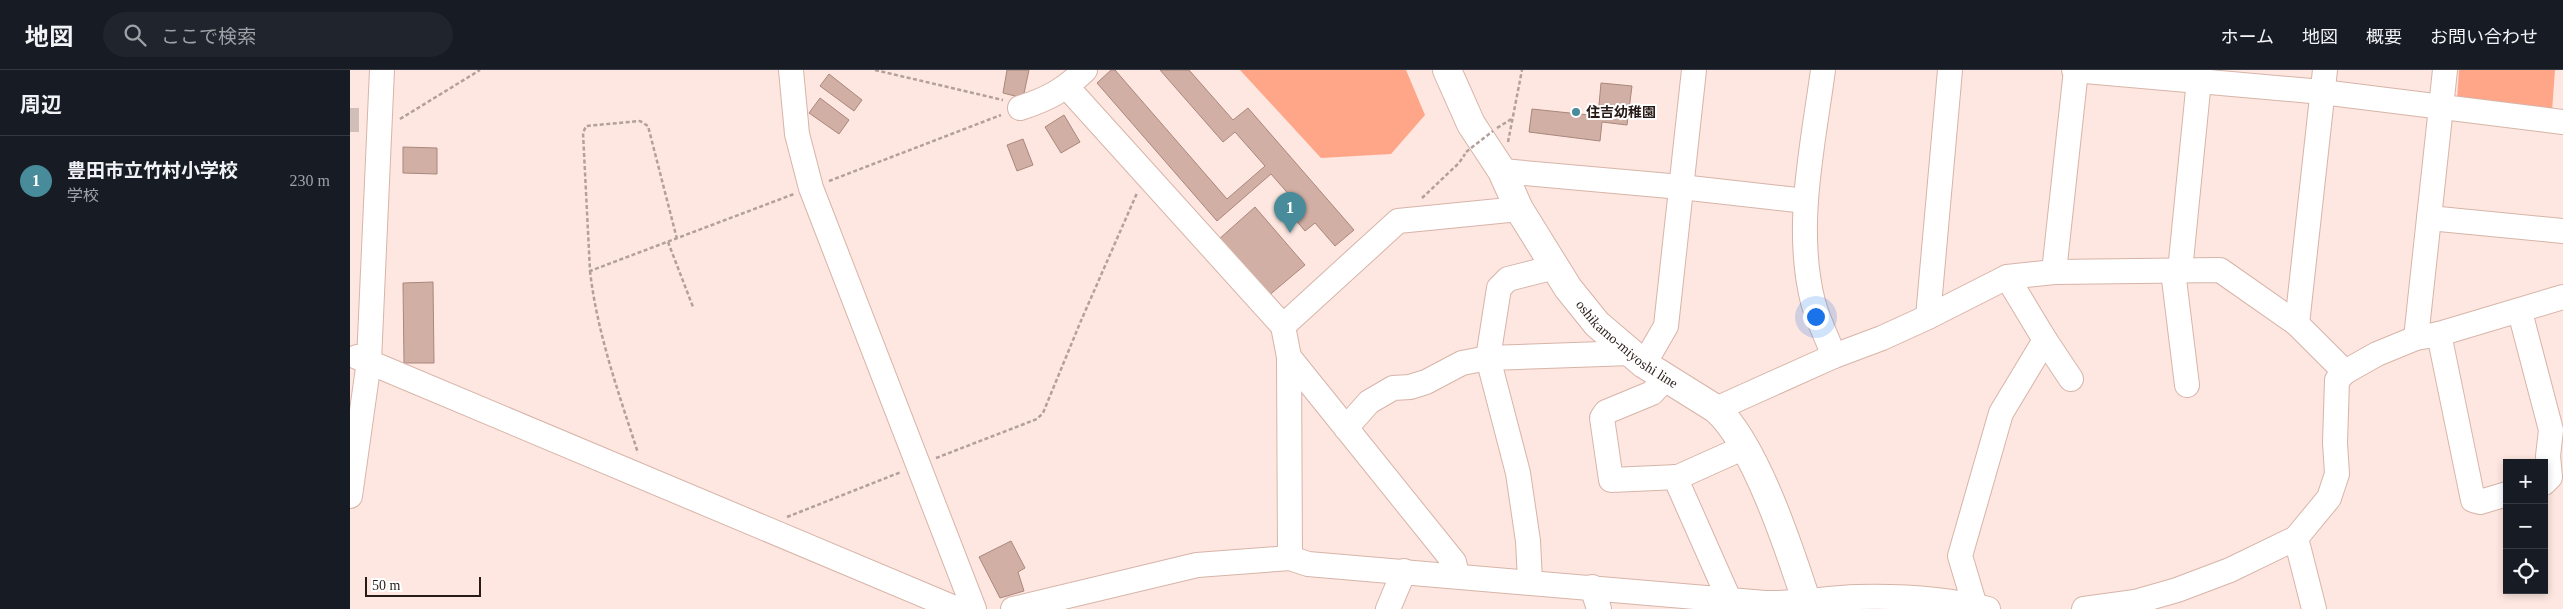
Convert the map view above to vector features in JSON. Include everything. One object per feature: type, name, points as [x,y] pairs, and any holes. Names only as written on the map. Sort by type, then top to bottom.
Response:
[{"type":"main road","name":"oshikamo-miyoshi line","points":[[1447,70],[1472,124],[1502,171],[1519,209],[1568,288],[1597,324],[1647,365],[1716,410],[1726,419],[1744,448],[1770,502],[1808,605]]},
{"type":"street","points":[[350,496],[363,359],[370,122],[382,70]]},
{"type":"street","points":[[791,70],[797,134],[811,188],[974,609]]},
{"type":"street","points":[[1020,108],[1047,99],[1067,87],[1085,70]]},
{"type":"street","points":[[1694,70],[1666,326],[1647,365],[1652,393],[1606,412],[1602,418],[1611,480],[1674,477],[1744,448]]},
{"type":"street","points":[[1823,70],[1806,202],[1805,245],[1813,302],[1834,356]]},
{"type":"street","points":[[1928,317],[1950,70]]},
{"type":"street","points":[[2054,272],[2076,70],[2323,81],[2441,106],[2563,122]]},
{"type":"street","points":[[2445,70],[2429,218],[2428,336],[2472,500],[2480,502],[2503,495]]},
{"type":"street","points":[[2187,386],[2176,271],[2199,76]]},
{"type":"street","points":[[2297,324],[2323,81]]},
{"type":"street","points":[[1067,87],[1283,326],[1290,357],[1290,558]]},
{"type":"street","points":[[1502,171],[1681,187],[1806,202]]},
{"type":"street","points":[[1283,326],[1398,221],[1519,209]]},
{"type":"street","points":[[2429,218],[2563,231]]},
{"type":"street","points":[[1530,581],[1528,541],[1518,473],[1488,358],[1499,288],[1508,279],[1555,267]]},
{"type":"street","points":[[1716,410],[1834,356],[1928,317],[2007,277],[2054,272],[2220,270],[2297,324],[2345,372]]},
{"type":"street","points":[[2007,277],[2071,379]]},
{"type":"street","points":[[2084,609],[2135,605],[2230,570],[2296,538],[2330,498],[2337,474],[2335,443],[2337,380],[2345,372],[2377,354],[2428,336],[2520,312],[2563,297]]},
{"type":"street","points":[[2520,312],[2551,430],[2548,456],[2550,477],[2548,479]]},
{"type":"street","points":[[1013,609],[1197,565],[1290,558],[1308,564],[1530,581],[1596,598],[1729,599],[1764,606],[1785,604],[1808,605],[1859,597],[1936,601],[1981,607],[1960,556],[1969,529],[1980,478],[2001,413],[2045,340]]},
{"type":"street","points":[[1290,357],[1454,562],[1457,575]]},
{"type":"street","points":[[1346,428],[1368,402],[1394,388],[1410,387],[1426,382],[1462,363],[1488,358],[1647,365]]},
{"type":"street","points":[[363,359],[957,609]]},
{"type":"street","points":[[1674,477],[1729,599]]},
{"type":"street","points":[[2296,538],[2314,609]]},
{"type":"street","points":[[1388,609],[1404,571]]},
{"type":"path","points":[[370,122],[396,121],[480,70]]},
{"type":"path","points":[[875,70],[1011,102],[1020,108]]},
{"type":"path","points":[[1502,171],[1522,70]]},
{"type":"path","points":[[590,271],[1020,108]]},
{"type":"path","points":[[1398,221],[1459,163],[1466,152],[1492,131],[1513,118]]},
{"type":"path","points":[[646,478],[612,373],[593,294],[590,271],[583,133],[586,126],[640,121],[648,126],[677,238]]},
{"type":"path","points":[[763,527],[1038,419],[1043,413],[1080,323],[1126,222],[1132,200],[1139,189],[1151,180]]},
{"type":"path","points":[[668,242],[693,306]]},
{"type":"shaded area","points":[[1240,70],[1406,70],[1425,115],[1391,154],[1321,158]]},
{"type":"shaded area","points":[[2459,70],[2555,70],[2552,111],[2457,99]]},
{"type":"building","points":[[1007,70],[1029,70],[1023,98],[1003,93]]},
{"type":"building","points":[[1111,70],[1115,70],[1227,199],[1265,166],[1235,132],[1223,142],[1160,70],[1189,70],[1233,120],[1248,108],[1354,230],[1335,246],[1315,223],[1305,231],[1283,205],[1292,198],[1271,174],[1217,221],[1097,83]]},
{"type":"building","points":[[829,74],[862,100],[854,111],[820,86]]},
{"type":"building","points":[[1601,83],[1632,86],[1627,125],[1602,122],[1600,141],[1529,132],[1532,109],[1598,116]]},
{"type":"building","points":[[820,98],[849,120],[839,134],[809,113]]},
{"type":"building","points":[[1064,115],[1080,142],[1061,153],[1045,127]]},
{"type":"building","points":[[1023,139],[1033,165],[1017,171],[1007,145]]},
{"type":"building","points":[[403,147],[437,148],[437,174],[403,173]]},
{"type":"building","points":[[1255,207],[1305,265],[1267,297],[1218,240]]},
{"type":"building","points":[[433,282],[434,363],[404,363],[403,283]]},
{"type":"building","points":[[1011,541],[1025,568],[1018,572],[1024,591],[1000,598],[979,557]]},
{"type":"tunnel","points":[[350,120],[359,120]]},
{"type":"place","name":"住吉幼稚園","points":[[1576,112]]},
{"type":"place","name":"豊田市立竹村小学校","points":[[1290,233]]}]
